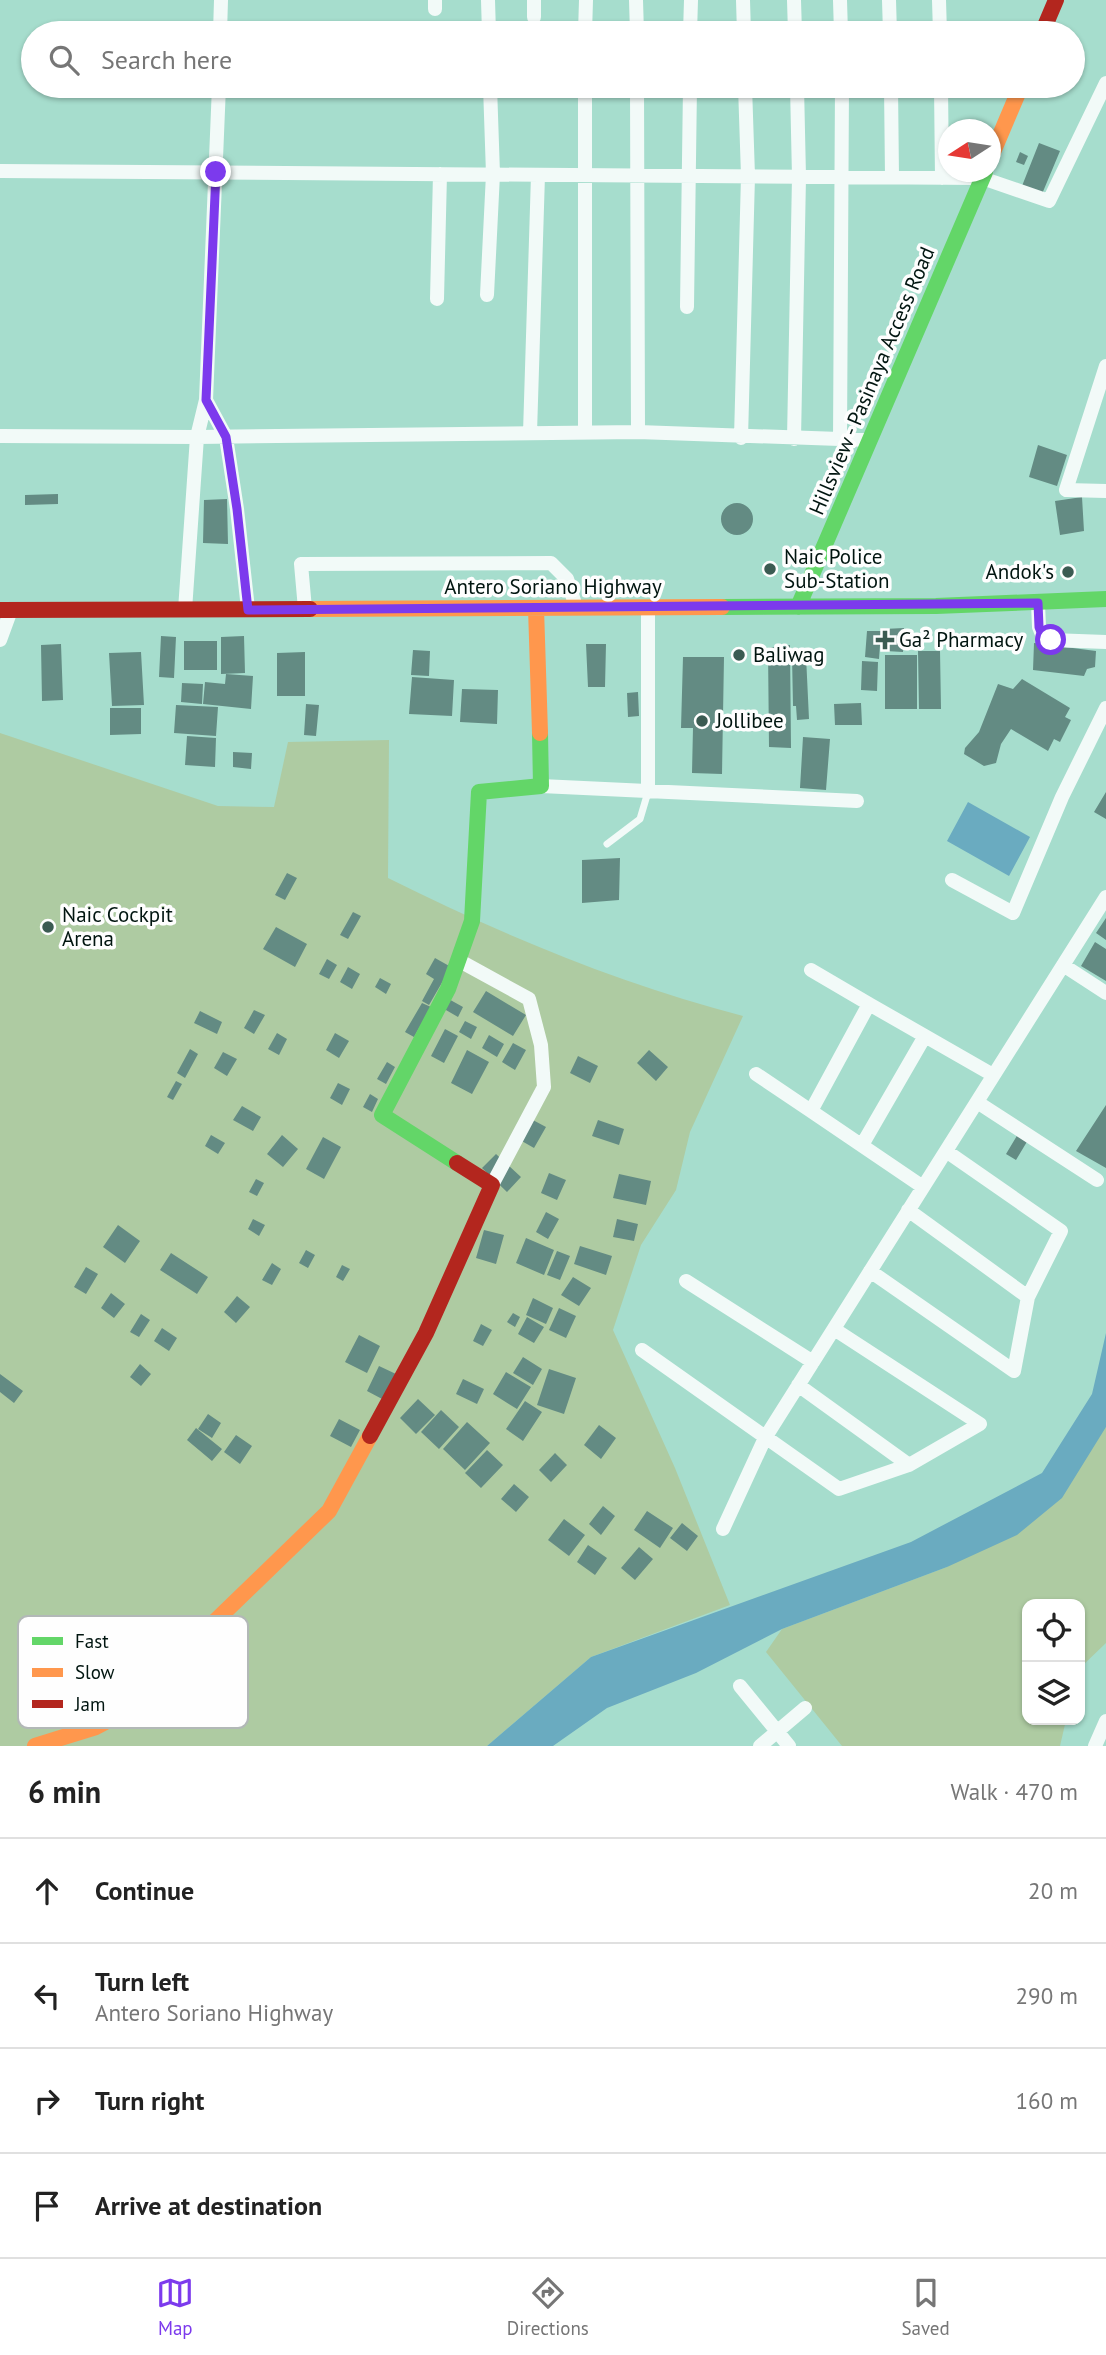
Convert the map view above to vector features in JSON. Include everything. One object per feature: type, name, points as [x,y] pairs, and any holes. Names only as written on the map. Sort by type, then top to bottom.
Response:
[{"type":"street","points":[[220,21],[221,0]]},
{"type":"street","points":[[488,0],[489,21]]},
{"type":"street","points":[[534,0],[534,17]]},
{"type":"street","points":[[585,21],[586,0]]},
{"type":"street","points":[[636,0],[637,21]]},
{"type":"street","points":[[690,21],[691,0]]},
{"type":"street","points":[[743,0],[744,21]]},
{"type":"street","points":[[794,0],[795,21]]},
{"type":"street","points":[[840,0],[841,21]]},
{"type":"street","points":[[890,0],[890,21]]},
{"type":"street","points":[[939,0],[940,21]]},
{"type":"street","points":[[1047,21],[1056,0]]},
{"type":"street","points":[[1001,182],[1049,201],[1106,83]]},
{"type":"street","points":[[185,610],[197,438],[206,400],[219,98]]},
{"type":"street","points":[[487,295],[492,174],[490,98]]},
{"type":"street","points":[[585,98],[585,432]]},
{"type":"street","points":[[637,98],[638,432]]},
{"type":"street","points":[[687,307],[690,98]]},
{"type":"street","points":[[741,438],[748,176],[745,98]]},
{"type":"street","points":[[793,439],[799,177],[797,98]]},
{"type":"street","points":[[840,440],[844,177],[842,98]]},
{"type":"street","points":[[891,98],[892,177]]},
{"type":"street","points":[[941,98],[941,119]]},
{"type":"street","points":[[1001,133],[1016,98]]},
{"type":"street","points":[[0,171],[938,178]]},
{"type":"street","points":[[438,299],[440,174]]},
{"type":"street","points":[[530,433],[538,175]]},
{"type":"street","name":"Hillsview - Pasinaya Access Road","points":[[798,607],[981,182]]},
{"type":"street","points":[[1106,366],[1066,490],[1106,491]]},
{"type":"street","points":[[206,400],[226,437],[248,610]]},
{"type":"street","points":[[0,436],[197,438],[638,432],[741,438],[868,440]]},
{"type":"street","points":[[305,609],[301,564],[551,563],[567,579],[576,607]]},
{"type":"street","name":"Antero Soriano Highway","points":[[6,610],[936,607],[1106,600]]},
{"type":"street","points":[[1038,603],[1039,627],[1043,637],[1051,640],[1106,642]]},
{"type":"street","points":[[648,607],[648,792]]},
{"type":"street","points":[[536,608],[541,786]]},
{"type":"street","points":[[0,640],[6,610]]},
{"type":"street","points":[[952,880],[1013,914],[1062,797],[1106,708]]},
{"type":"street","points":[[492,1185],[382,1115],[448,989],[472,920],[479,792],[541,786],[857,802]]},
{"type":"street","points":[[723,1529],[765,1438],[1106,897]]},
{"type":"street","points":[[220,1616],[329,1511],[426,1334],[492,1185],[544,1087],[541,1045],[529,999],[458,960]]},
{"type":"street","points":[[1063,965],[1106,993]]},
{"type":"street","points":[[811,970],[993,1075]]},
{"type":"street","points":[[811,1111],[869,1004]]},
{"type":"street","points":[[862,1145],[925,1036]]},
{"type":"street","points":[[756,1074],[923,1187]]},
{"type":"street","points":[[976,1102],[1097,1180]]},
{"type":"street","points":[[870,1271],[1014,1371],[1028,1297],[1061,1231],[946,1151]]},
{"type":"street","points":[[908,1210],[1028,1297]]},
{"type":"street","points":[[686,1281],[813,1362]]},
{"type":"street","points":[[642,1350],[839,1489],[909,1465],[980,1424],[834,1329]]},
{"type":"street","points":[[798,1385],[909,1465]]},
{"type":"street","points":[[740,1686],[789,1746]]},
{"type":"street","points":[[760,1746],[805,1708]]},
{"type":"street","points":[[1095,1746],[1106,1721]]},
{"type":"street","points":[[35,1746],[93,1728]]},
{"type":"lane","points":[[607,844],[640,819],[648,792]]},
{"type":"green space","points":[[0,733],[218,806],[274,807],[288,742],[389,740],[388,878],[474,919],[562,956],[652,989],[743,1016],[690,1132],[676,1190],[641,1245],[613,1330],[675,1468],[730,1605],[591,1657],[487,1746],[0,1746]]},
{"type":"green space","points":[[1106,1427],[1106,1643],[1085,1663],[1085,1599],[1022,1599],[1022,1725],[1065,1725],[1060,1746],[842,1746],[766,1652],[782,1629],[947,1567]]},
{"type":"water","points":[[968,802],[1030,837],[1009,876],[947,841]]},
{"type":"water","points":[[1106,1333],[1106,1427],[1062,1498],[1017,1535],[947,1567],[782,1629],[696,1673],[607,1708],[553,1746],[487,1746],[591,1657],[911,1542],[1042,1473],[1092,1394]]},
{"type":"building","points":[[1039,143],[1060,151],[1042,194],[1022,186]]},
{"type":"building","points":[[1020,152],[1028,156],[1024,165],[1016,162]]},
{"type":"building","points":[[1038,445],[1067,455],[1057,486],[1029,477]]},
{"type":"building","points":[[58,494],[58,504],[25,505],[25,495]]},
{"type":"building","points":[[1082,497],[1084,531],[1060,535],[1055,501]]},
{"type":"building","points":[[227,499],[228,544],[203,543],[204,500]]},
{"type":"building","points":[[737,503],[748,508],[753,519],[748,530],[737,535],[726,530],[721,519],[726,508]]},
{"type":"building","points":[[904,628],[903,652],[886,651],[884,629]]},
{"type":"building","points":[[867,631],[881,631],[879,659],[865,657]]},
{"type":"building","points":[[161,636],[176,637],[174,678],[159,677]]},
{"type":"building","points":[[244,636],[245,673],[221,674],[221,637]]},
{"type":"building","points":[[184,641],[217,641],[217,670],[184,670]]},
{"type":"building","points":[[1034,643],[1096,651],[1095,667],[1087,669],[1084,676],[1033,670]]},
{"type":"building","points":[[61,644],[63,700],[42,701],[41,645]]},
{"type":"building","points":[[586,644],[606,644],[605,687],[588,687]]},
{"type":"building","points":[[790,645],[791,748],[769,747],[768,648]]},
{"type":"building","points":[[413,650],[430,651],[429,676],[411,675]]},
{"type":"building","points":[[918,651],[940,651],[941,709],[919,709]]},
{"type":"building","points":[[141,652],[144,705],[112,706],[109,653]]},
{"type":"building","points":[[305,652],[305,696],[277,696],[277,653]]},
{"type":"building","points":[[885,655],[917,655],[917,709],[885,709]]},
{"type":"building","points":[[792,656],[806,656],[809,719],[797,720],[796,706],[793,706]]},
{"type":"building","name":"Jollibee","points":[[683,657],[724,657],[722,774],[692,773],[693,728],[681,728]]},
{"type":"building","points":[[862,661],[878,662],[877,691],[861,690]]},
{"type":"building","points":[[226,674],[253,676],[251,709],[203,704],[205,682],[225,684]]},
{"type":"building","points":[[412,677],[454,680],[452,716],[409,714]]},
{"type":"building","points":[[1022,679],[1070,708],[1065,717],[1071,720],[1060,742],[1054,739],[1048,751],[1011,729],[1001,744],[996,763],[984,766],[964,754],[965,748],[979,732],[998,684],[1013,689]]},
{"type":"building","points":[[182,683],[203,684],[202,704],[181,702]]},
{"type":"building","points":[[462,689],[498,690],[497,724],[460,722]]},
{"type":"building","points":[[638,692],[639,716],[628,717],[627,693]]},
{"type":"building","points":[[861,703],[862,725],[835,725],[834,704]]},
{"type":"building","points":[[306,704],[319,705],[316,736],[304,735]]},
{"type":"building","points":[[176,705],[218,707],[216,736],[174,733]]},
{"type":"building","points":[[110,708],[141,708],[141,734],[110,735]]},
{"type":"building","points":[[187,736],[216,738],[215,767],[185,765]]},
{"type":"building","points":[[803,737],[830,739],[826,790],[800,788]]},
{"type":"building","points":[[233,752],[252,753],[251,769],[233,767]]},
{"type":"building","points":[[1106,792],[1106,819],[1094,812]]},
{"type":"building","points":[[620,858],[619,900],[582,903],[582,860]]},
{"type":"building","points":[[287,873],[297,878],[285,900],[275,895]]},
{"type":"building","points":[[353,912],[361,916],[348,939],[340,935]]},
{"type":"building","points":[[1106,918],[1106,940],[1096,933]]},
{"type":"building","points":[[276,927],[307,944],[295,967],[263,949]]},
{"type":"building","points":[[1095,942],[1106,949],[1106,981],[1081,966]]},
{"type":"building","points":[[435,958],[451,967],[429,1005],[422,1001],[434,979],[426,974]]},
{"type":"building","points":[[327,959],[337,965],[329,979],[319,974]]},
{"type":"building","points":[[348,967],[360,974],[352,989],[340,982]]},
{"type":"building","points":[[380,978],[391,984],[386,994],[375,987]]},
{"type":"building","points":[[486,991],[526,1015],[513,1036],[473,1012]]},
{"type":"building","points":[[445,997],[463,1007],[458,1017],[439,1006]]},
{"type":"building","points":[[422,1003],[431,1007],[414,1037],[405,1032]]},
{"type":"building","points":[[254,1010],[265,1015],[254,1034],[244,1028]]},
{"type":"building","points":[[200,1011],[222,1022],[217,1034],[194,1023]]},
{"type":"building","points":[[465,1021],[477,1027],[471,1039],[459,1032]]},
{"type":"building","points":[[445,1029],[458,1036],[444,1063],[431,1056]]},
{"type":"building","points":[[277,1033],[287,1039],[279,1055],[268,1049]]},
{"type":"building","points":[[335,1033],[349,1041],[339,1058],[326,1050]]},
{"type":"building","points":[[489,1035],[504,1044],[497,1057],[482,1048]]},
{"type":"building","points":[[513,1043],[526,1050],[515,1070],[502,1062]]},
{"type":"building","points":[[190,1049],[198,1054],[185,1078],[177,1073]]},
{"type":"building","points":[[467,1050],[489,1062],[472,1094],[451,1083]]},
{"type":"building","points":[[649,1050],[668,1067],[656,1081],[637,1063]]},
{"type":"building","points":[[223,1052],[237,1059],[227,1076],[214,1068]]},
{"type":"building","points":[[578,1056],[598,1066],[590,1083],[570,1073]]},
{"type":"building","points":[[387,1062],[395,1067],[386,1084],[377,1079]]},
{"type":"building","points":[[176,1081],[182,1084],[173,1100],[167,1097]]},
{"type":"building","points":[[338,1083],[350,1089],[342,1105],[330,1098]]},
{"type":"building","points":[[370,1094],[378,1099],[372,1112],[363,1107]]},
{"type":"building","points":[[1106,1105],[1106,1168],[1076,1151]]},
{"type":"building","points":[[242,1106],[261,1117],[253,1131],[233,1120]]},
{"type":"building","points":[[531,1119],[546,1127],[534,1148],[520,1140]]},
{"type":"building","points":[[598,1120],[624,1129],[619,1145],[592,1136]]},
{"type":"building","points":[[1018,1134],[1028,1140],[1016,1160],[1006,1154]]},
{"type":"building","points":[[211,1135],[225,1143],[218,1154],[205,1146]]},
{"type":"building","points":[[282,1135],[298,1149],[283,1167],[267,1154]]},
{"type":"building","points":[[323,1137],[341,1147],[324,1179],[306,1169]]},
{"type":"building","points":[[496,1154],[521,1177],[507,1192],[482,1168]]},
{"type":"building","points":[[549,1173],[566,1180],[557,1200],[541,1193]]},
{"type":"building","points":[[619,1174],[651,1181],[646,1205],[613,1198]]},
{"type":"building","points":[[256,1179],[264,1183],[257,1196],[249,1192]]},
{"type":"building","points":[[546,1212],[559,1219],[548,1239],[536,1232]]},
{"type":"building","points":[[253,1219],[265,1225],[259,1236],[248,1229]]},
{"type":"building","points":[[617,1219],[638,1224],[634,1241],[613,1237]]},
{"type":"building","points":[[118,1225],[140,1241],[125,1263],[103,1247]]},
{"type":"building","points":[[484,1230],[504,1235],[496,1264],[476,1258]]},
{"type":"building","points":[[526,1238],[554,1250],[544,1275],[516,1263]]},
{"type":"building","points":[[580,1246],[612,1256],[606,1275],[574,1264]]},
{"type":"building","points":[[306,1250],[315,1255],[308,1268],[299,1263]]},
{"type":"building","points":[[557,1251],[570,1256],[560,1280],[547,1275]]},
{"type":"building","points":[[171,1253],[208,1277],[197,1294],[160,1270]]},
{"type":"building","points":[[272,1263],[281,1269],[272,1285],[262,1280]]},
{"type":"building","points":[[342,1265],[350,1269],[343,1281],[336,1277]]},
{"type":"building","points":[[86,1267],[98,1274],[86,1294],[74,1287]]},
{"type":"building","points":[[573,1277],[591,1288],[579,1306],[561,1295]]},
{"type":"building","points":[[111,1293],[125,1304],[114,1318],[101,1308]]},
{"type":"building","points":[[237,1296],[250,1307],[236,1323],[224,1312]]},
{"type":"building","points":[[533,1298],[553,1308],[546,1324],[526,1315]]},
{"type":"building","points":[[559,1308],[576,1316],[566,1338],[549,1330]]},
{"type":"building","points":[[513,1313],[520,1317],[515,1327],[507,1322]]},
{"type":"building","points":[[141,1314],[150,1320],[139,1337],[130,1332]]},
{"type":"building","points":[[527,1317],[544,1327],[534,1343],[518,1334]]},
{"type":"building","points":[[481,1324],[492,1330],[483,1346],[473,1341]]},
{"type":"building","points":[[162,1328],[177,1338],[169,1351],[154,1341]]},
{"type":"building","points":[[359,1335],[380,1346],[367,1373],[345,1362]]},
{"type":"building","points":[[523,1357],[542,1369],[533,1385],[513,1373]]},
{"type":"building","points":[[140,1364],[151,1374],[141,1386],[130,1377]]},
{"type":"building","points":[[379,1366],[396,1374],[384,1400],[367,1391]]},
{"type":"building","points":[[549,1369],[576,1378],[564,1414],[537,1405]]},
{"type":"building","points":[[506,1372],[531,1387],[517,1409],[493,1394]]},
{"type":"building","points":[[0,1374],[23,1391],[14,1403],[0,1392]]},
{"type":"building","points":[[463,1379],[484,1389],[477,1404],[456,1394]]},
{"type":"building","points":[[418,1399],[435,1415],[416,1434],[400,1418]]},
{"type":"building","points":[[525,1401],[542,1412],[523,1441],[506,1429]]},
{"type":"building","points":[[441,1410],[459,1427],[439,1449],[421,1432]]},
{"type":"building","points":[[208,1414],[221,1423],[212,1438],[198,1429]]},
{"type":"building","points":[[339,1419],[360,1430],[351,1447],[330,1436]]},
{"type":"building","points":[[467,1422],[490,1443],[465,1470],[443,1449]]},
{"type":"building","points":[[599,1425],[616,1438],[601,1459],[584,1445]]},
{"type":"building","points":[[196,1428],[222,1449],[212,1461],[187,1440]]},
{"type":"building","points":[[236,1435],[252,1446],[240,1464],[224,1452]]},
{"type":"building","points":[[487,1450],[503,1465],[481,1488],[465,1473]]},
{"type":"building","points":[[555,1453],[567,1465],[551,1482],[539,1470]]},
{"type":"building","points":[[514,1484],[529,1497],[516,1512],[501,1499]]},
{"type":"building","points":[[603,1506],[615,1516],[601,1535],[589,1524]]},
{"type":"building","points":[[647,1511],[673,1528],[660,1548],[634,1530]]},
{"type":"building","points":[[564,1519],[585,1535],[569,1556],[548,1540]]},
{"type":"building","points":[[682,1523],[698,1536],[687,1551],[670,1538]]},
{"type":"building","points":[[588,1545],[607,1558],[595,1575],[577,1562]]},
{"type":"building","points":[[639,1547],[653,1559],[635,1580],[621,1568]]},
{"type":"traffic: fast","points":[[798,607],[981,182]]},
{"type":"traffic: fast","points":[[722,607],[936,606],[1106,599]]},
{"type":"traffic: fast","points":[[457,1163],[382,1115],[448,989],[472,921],[479,792],[541,786],[540,733]]},
{"type":"traffic: slow","points":[[1001,133],[1016,98]]},
{"type":"traffic: slow","points":[[310,609],[722,607]]},
{"type":"traffic: slow","points":[[536,608],[540,733]]},
{"type":"traffic: slow","points":[[220,1616],[329,1511],[370,1436]]},
{"type":"traffic: slow","points":[[35,1746],[93,1728]]},
{"type":"traffic: jam","points":[[1047,21],[1056,0]]},
{"type":"traffic: jam","points":[[0,610],[310,609]]},
{"type":"traffic: jam","points":[[370,1436],[426,1333],[492,1185],[457,1163]]},
{"type":"place","name":"Naic Police Sub-Station","points":[[770,569]]},
{"type":"place","name":"Andok's","points":[[1068,572]]},
{"type":"place","name":"Ga² Pharmacy","points":[[885,640]]},
{"type":"place","name":"Baliwag","points":[[739,655]]},
{"type":"place","name":"Jollibee","points":[[702,721]]},
{"type":"place","name":"Naic Cockpit Arena","points":[[48,927]]},
{"type":"route","points":[[216,172],[206,400],[226,437],[248,610],[936,607],[1038,603],[1039,627],[1043,637],[1051,640]]}]
